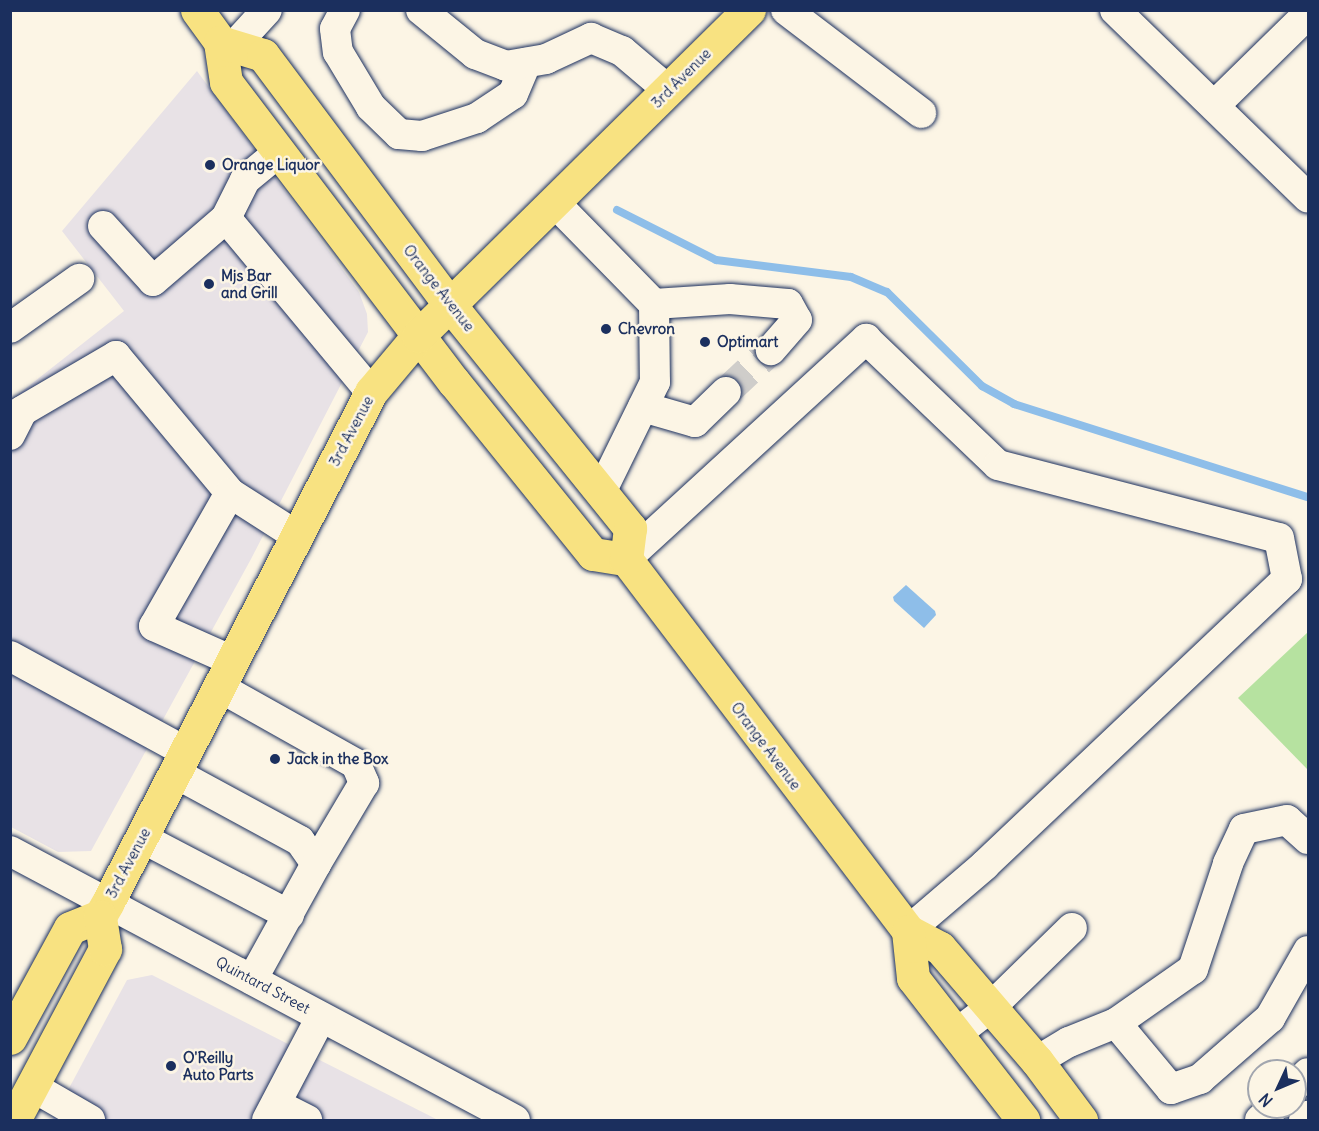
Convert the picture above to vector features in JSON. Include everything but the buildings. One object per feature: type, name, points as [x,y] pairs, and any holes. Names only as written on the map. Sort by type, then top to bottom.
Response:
[{"type":"main road","points":[[197,10],[227,44],[226,82],[418,336],[593,554],[626,559]]},
{"type":"main road","name":"3rd Avenue","points":[[14,1120],[105,949],[104,909],[371,392],[418,336],[749,10]]},
{"type":"main road","name":"Orange Avenue","points":[[227,44],[263,54],[450,305],[630,528],[626,559],[908,931],[940,948],[1037,1061],[1082,1120]]},
{"type":"main road","name":"3rd Avenue","points":[[10,1038],[70,928],[104,909]]},
{"type":"main road","points":[[908,931],[913,978],[1023,1120]]},
{"type":"street","points":[[227,44],[267,10]]},
{"type":"street","points":[[345,10],[335,29],[338,52],[371,107],[399,134],[422,136],[477,118],[513,94],[526,63]]},
{"type":"street","points":[[421,10],[475,54],[506,66],[546,59],[591,38],[622,51],[668,90]]},
{"type":"street","points":[[786,10],[921,113]]},
{"type":"street","points":[[1115,10],[1215,105],[1302,178]]},
{"type":"street","points":[[1215,105],[1308,14]]},
{"type":"street","points":[[103,226],[153,281],[226,218],[245,180],[279,152]]},
{"type":"street","points":[[554,202],[654,304],[656,382],[601,492]]},
{"type":"street","points":[[226,218],[371,392]]},
{"type":"street","points":[[10,328],[79,279]]},
{"type":"street","points":[[654,304],[730,299],[788,304],[797,320],[771,350]]},
{"type":"street","points":[[626,559],[866,339],[998,465],[1279,538],[1287,579],[985,865],[908,931]]},
{"type":"street","points":[[10,435],[22,411],[116,356],[230,493],[297,536]]},
{"type":"street","points":[[643,407],[695,422],[726,392]]},
{"type":"street","points":[[230,493],[154,626],[356,764],[364,783],[252,980]]},
{"type":"street","points":[[10,656],[300,841],[316,864]]},
{"type":"street","points":[[1037,1061],[1068,1042],[1116,1023],[1193,969],[1228,864],[1244,830],[1287,819],[1308,839]]},
{"type":"street","points":[[142,838],[289,915]]},
{"type":"street","name":"Quintard Street","points":[[10,851],[104,909],[252,980],[511,1120]]},
{"type":"street","points":[[956,1034],[991,1007],[1072,928]]},
{"type":"street","points":[[1116,1023],[1171,1089],[1200,1079],[1269,1018],[1308,951]]},
{"type":"street","points":[[307,1120],[271,1112],[321,1017]]},
{"type":"street","points":[[33,1087],[81,1118]]},
{"type":"street","points":[[1304,1120],[1308,1116]]},
{"type":"shaded area","points":[[197,71],[359,292],[367,314],[368,332],[251,559],[91,851],[58,852],[11,827],[11,400],[124,311],[62,231]]},
{"type":"shaded area","points":[[152,975],[438,1120],[52,1120],[127,980]]},
{"type":"green space","points":[[1308,632],[1308,770],[1238,698]]},
{"type":"water","points":[[906,585],[935,611],[936,615],[924,628],[894,601],[893,597]]},
{"type":"waterway","points":[[617,210],[716,260],[851,277],[887,292],[982,386],[1014,404],[1308,497]]},
{"type":"tunnel","points":[[726,392],[771,350]]},
{"type":"place","name":"Orange Liquor","points":[[210,165]]},
{"type":"place","name":"Mjs Bar and Grill","points":[[209,284]]},
{"type":"place","name":"Chevron","points":[[606,329]]},
{"type":"place","name":"Optimart","points":[[705,342]]},
{"type":"place","name":"Jack in the Box","points":[[275,759]]},
{"type":"place","name":"O'Reilly Auto Parts","points":[[171,1066]]}]
